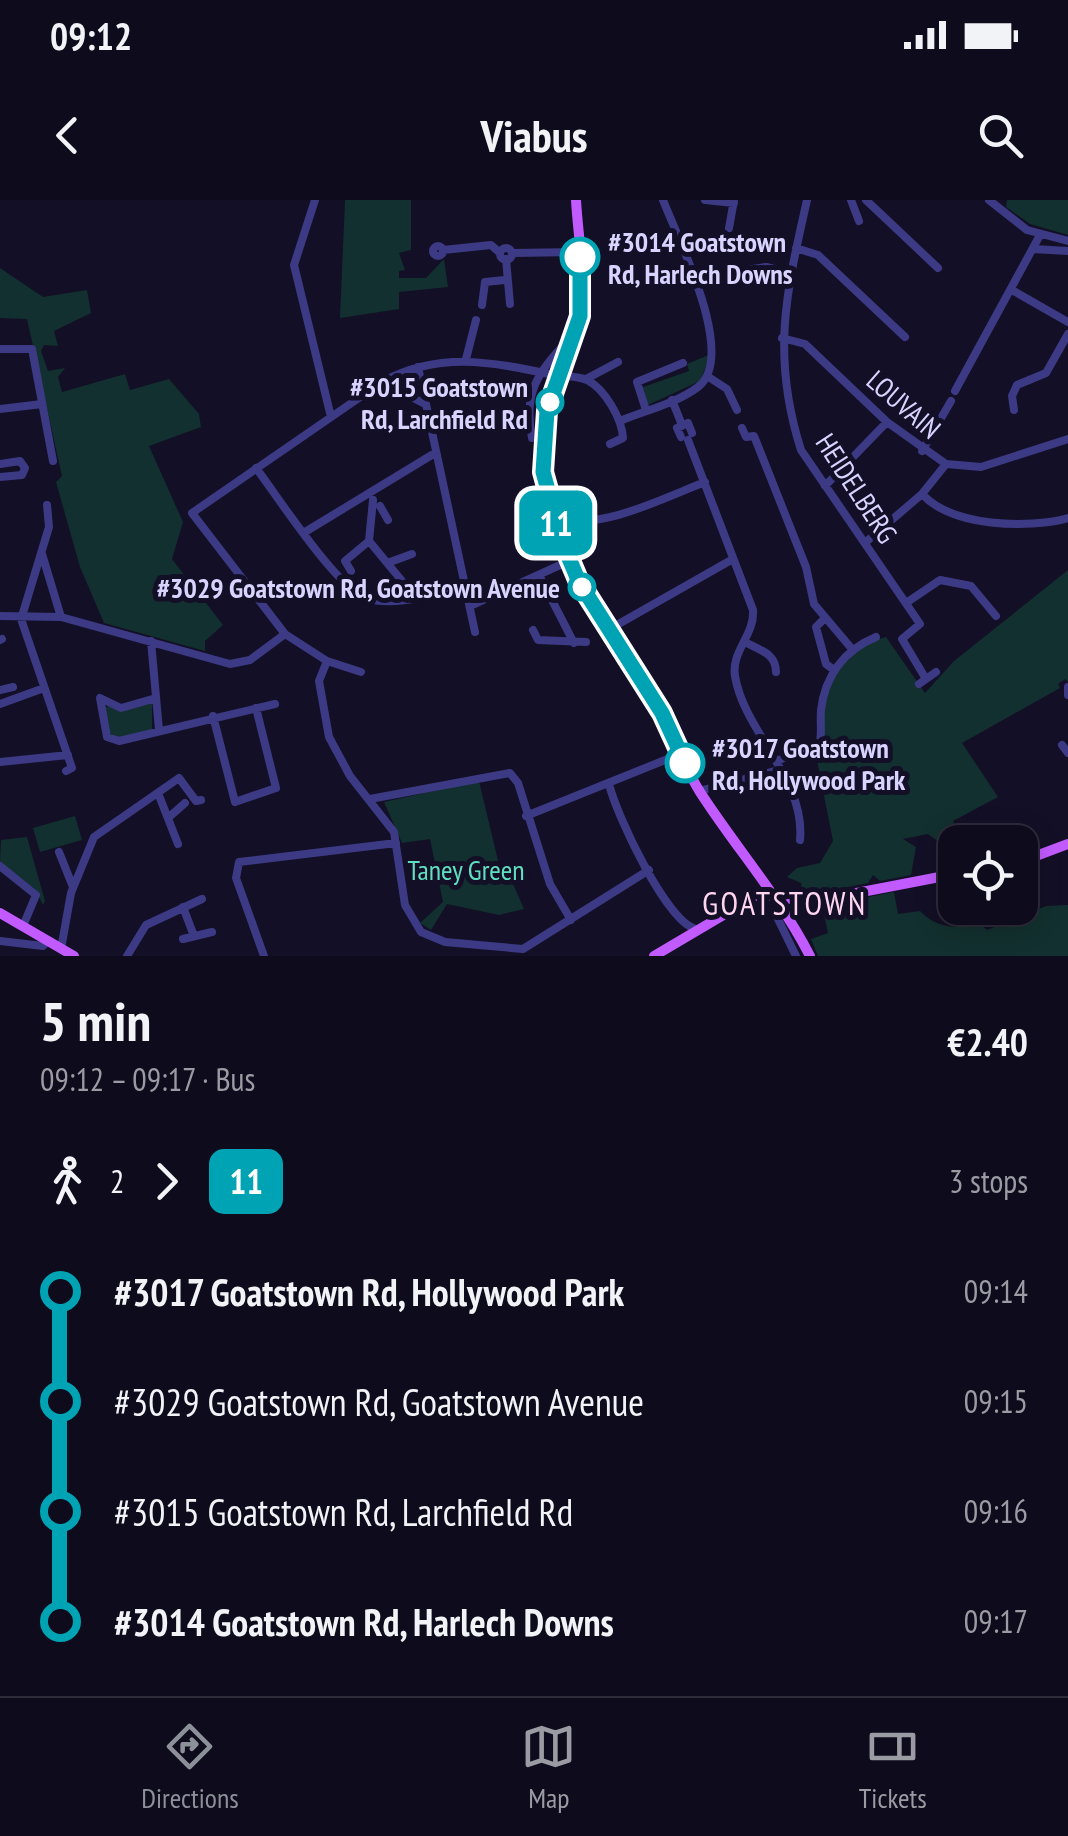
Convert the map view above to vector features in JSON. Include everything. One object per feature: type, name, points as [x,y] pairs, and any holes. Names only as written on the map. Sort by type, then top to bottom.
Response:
[{"type":"main road","points":[[576,200],[580,316],[559,374],[542,450],[556,521],[569,561],[662,713],[700,791],[775,897],[810,956]]},
{"type":"main road","points":[[1038,855],[1068,844]]},
{"type":"main road","points":[[654,956],[740,901],[755,888],[758,874]]},
{"type":"main road","points":[[791,929],[797,910],[817,901],[938,877]]},
{"type":"main road","points":[[740,901],[759,894],[817,901]]},
{"type":"main road","points":[[0,913],[74,956]]},
{"type":"street","points":[[316,200],[294,265],[326,406],[334,414]]},
{"type":"street","points":[[620,421],[696,389],[707,376],[714,346],[712,330],[663,200]]},
{"type":"street","points":[[705,200],[734,201],[729,228]]},
{"type":"street","name":"HEIDELBERG","points":[[807,200],[782,338],[795,430],[801,450],[906,603]]},
{"type":"street","points":[[851,200],[860,214],[859,221]]},
{"type":"street","points":[[866,200],[938,268]]},
{"type":"street","points":[[989,200],[1012,220],[1040,235],[1068,241]]},
{"type":"street","points":[[955,392],[1040,235]]},
{"type":"street","points":[[642,250],[677,238]]},
{"type":"street","points":[[428,252],[436,246],[443,250],[491,245],[506,255],[579,252]]},
{"type":"street","points":[[796,248],[818,255],[906,337]]},
{"type":"street","points":[[1034,249],[1068,252]]},
{"type":"street","points":[[506,255],[505,280],[510,286],[510,304]]},
{"type":"street","points":[[733,272],[766,267],[791,273]]},
{"type":"street","points":[[482,305],[486,279],[505,280]]},
{"type":"street","points":[[1012,290],[1068,322]]},
{"type":"street","points":[[466,359],[476,320]]},
{"type":"street","points":[[1014,410],[1012,396],[1016,385],[1046,373],[1068,334]]},
{"type":"street","name":"LOUVAIN","points":[[782,338],[806,344],[887,422],[922,451],[946,464],[981,467],[1068,439]]},
{"type":"street","points":[[532,438],[528,402],[540,370],[561,348]]},
{"type":"street","points":[[0,349],[32,350],[52,461]]},
{"type":"street","points":[[180,520],[382,382],[418,367],[466,359],[586,379],[618,362]]},
{"type":"street","points":[[646,410],[637,382],[683,363]]},
{"type":"street","points":[[418,367],[476,632]]},
{"type":"street","points":[[707,376],[727,389],[737,410]]},
{"type":"street","points":[[586,379],[620,421],[623,438],[610,444]]},
{"type":"street","points":[[382,382],[425,404]]},
{"type":"street","points":[[672,400],[682,425],[677,428],[687,437],[753,610],[734,668],[794,806],[800,840]]},
{"type":"street","points":[[922,451],[951,401]]},
{"type":"street","points":[[0,410],[42,404]]},
{"type":"street","points":[[825,486],[887,422]]},
{"type":"street","points":[[742,428],[746,436],[754,436],[822,620],[852,650]]},
{"type":"street","points":[[305,532],[435,453]]},
{"type":"street","points":[[0,464],[20,461],[25,468],[22,475],[0,478]]},
{"type":"street","points":[[866,542],[922,494],[946,464]]},
{"type":"street","points":[[256,468],[346,585],[366,598],[398,600],[465,587]]},
{"type":"street","points":[[556,521],[565,514],[571,519],[594,522],[705,482]]},
{"type":"street","points":[[922,494],[941,510],[958,516],[1034,525],[1068,518]]},
{"type":"street","points":[[351,572],[345,561],[369,541],[377,503],[388,520]]},
{"type":"street","points":[[48,505],[49,527],[21,616],[72,768],[66,771]]},
{"type":"street","points":[[192,514],[284,634],[327,661],[361,672]]},
{"type":"street","points":[[369,541],[402,580]]},
{"type":"street","points":[[42,552],[62,617]]},
{"type":"street","points":[[390,562],[412,554]]},
{"type":"street","points":[[608,630],[733,559]]},
{"type":"street","points":[[470,606],[569,561]]},
{"type":"street","points":[[540,577],[574,643]]},
{"type":"street","points":[[892,644],[920,624],[906,603],[940,580],[972,586],[995,617]]},
{"type":"street","points":[[0,616],[62,617],[202,656],[243,662],[284,634]]},
{"type":"street","points":[[822,620],[816,626],[826,664],[834,670]]},
{"type":"street","points":[[533,630],[538,640],[586,642]]},
{"type":"street","points":[[700,791],[778,765],[820,742],[822,698],[834,670],[852,650],[876,638]]},
{"type":"street","points":[[902,638],[922,681],[936,672]]},
{"type":"street","points":[[151,641],[159,730]]},
{"type":"street","points":[[745,642],[764,650],[774,660],[776,672]]},
{"type":"street","points":[[327,661],[319,681],[329,737],[350,776],[390,824],[410,919],[433,938],[510,951],[534,944],[649,870]]},
{"type":"street","points":[[0,690],[13,687]]},
{"type":"street","points":[[0,704],[44,688]]},
{"type":"street","points":[[156,698],[121,708],[100,698],[99,708],[110,740],[275,704]]},
{"type":"street","points":[[213,716],[235,802],[276,788],[256,708]]},
{"type":"street","points":[[526,816],[680,754]]},
{"type":"street","points":[[0,762],[68,755]]},
{"type":"street","points":[[370,799],[505,771],[518,783],[550,884],[572,920]]},
{"type":"street","points":[[62,948],[73,888],[94,837],[178,778],[196,800],[201,800]]},
{"type":"street","points":[[609,784],[620,822],[681,921],[696,929]]},
{"type":"street","points":[[158,793],[178,844]]},
{"type":"street","points":[[168,818],[185,803]]},
{"type":"street","points":[[264,956],[236,878],[240,862],[396,844]]},
{"type":"street","points":[[59,852],[73,888]]},
{"type":"street","points":[[0,866],[36,895],[23,926]]},
{"type":"street","points":[[126,956],[146,926],[202,899]]},
{"type":"street","points":[[183,907],[194,936]]},
{"type":"street","points":[[776,915],[791,929],[796,956]]},
{"type":"street","points":[[183,939],[212,932]]},
{"type":"street","points":[[0,942],[43,946],[48,941]]},
{"type":"green space","points":[[345,200],[411,200],[411,250],[399,253],[405,270],[399,271],[399,278],[426,278],[444,259],[448,287],[399,292],[399,309],[340,318]]},
{"type":"green space","points":[[1007,200],[1068,200],[1068,235],[1030,224],[1006,207]]},
{"type":"green space","points":[[0,268],[43,297],[87,290],[91,313],[54,331],[58,346],[44,345],[41,351],[48,371],[65,368],[58,377],[62,392],[125,374],[130,390],[169,379],[199,414],[201,427],[149,446],[183,522],[172,559],[223,625],[205,641],[205,651],[104,623],[80,567],[56,482],[62,476],[27,319],[0,318]]},
{"type":"green space","points":[[711,354],[700,381],[648,405],[643,387],[689,371],[687,364]]},
{"type":"green space","points":[[1068,570],[1068,682],[1065,679],[1058,684],[1060,688],[962,743],[998,797],[953,821],[955,825],[938,825],[938,841],[928,834],[903,839],[916,847],[911,875],[880,881],[873,875],[868,883],[803,896],[801,883],[787,877],[797,868],[820,863],[833,841],[815,750],[823,737],[825,700],[835,675],[851,656],[886,637],[925,693],[954,661]]},
{"type":"green space","points":[[152,702],[152,730],[117,739],[109,736],[102,710],[105,707]]},
{"type":"green space","name":"Taney Green","points":[[479,781],[500,869],[507,870],[524,909],[499,915],[447,904],[431,930],[420,923],[443,902],[430,839],[402,843],[384,802]]},
{"type":"green space","points":[[75,816],[82,840],[40,852],[33,828]]},
{"type":"green space","points":[[27,837],[43,905],[35,889],[0,862],[1,840]]},
{"type":"green space","points":[[894,892],[898,914],[920,911],[938,925],[981,925],[987,930],[999,925],[1038,925],[1038,909],[1068,905],[1068,956],[818,956],[811,939],[828,933],[822,906]]},
{"type":"bus line","name":"11","points":[[580,257],[580,316],[547,411],[543,472],[563,544],[579,582],[662,713],[685,763]]},
{"type":"place","name":"#3014 Goatstown Rd, Harlech Downs","points":[[580,257]]},
{"type":"place","name":"#3015 Goatstown Rd, Larchfield Rd","points":[[550,402]]},
{"type":"place","name":"#3029 Goatstown Rd, Goatstown Avenue","points":[[582,587]]},
{"type":"place","name":"#3017 Goatstown Rd, Hollywood Park","points":[[685,763]]},
{"type":"district","name":"GOATSTOWN","points":[[785,903]]}]
